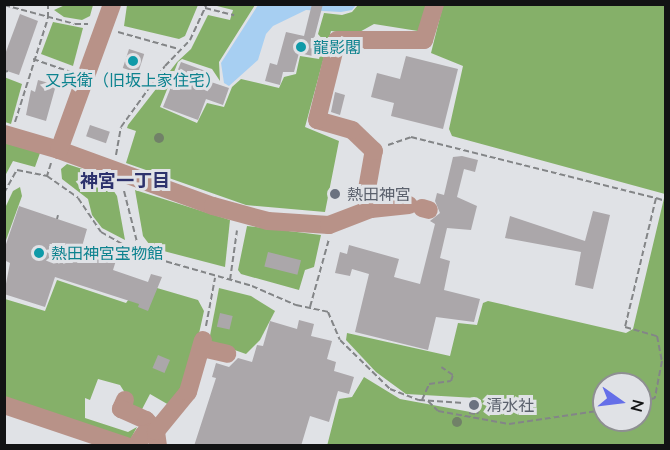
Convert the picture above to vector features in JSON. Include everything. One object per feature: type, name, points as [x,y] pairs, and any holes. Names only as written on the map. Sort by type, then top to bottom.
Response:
[{"type":"street","points":[[59,150],[112,4]]},
{"type":"street","points":[[371,209],[366,189],[374,151],[352,130],[317,120],[337,40],[424,40],[435,4]]},
{"type":"street","points":[[8,135],[59,150],[240,214],[328,225],[371,209],[420,208]]},
{"type":"street","points":[[157,438],[188,392],[202,344],[227,354]]},
{"type":"street","points":[[125,400],[121,409],[146,420],[157,438]]},
{"type":"street","points":[[4,405],[126,446]]},
{"type":"street","points":[[136,446],[144,434],[157,438]]},
{"type":"path","points":[[8,135],[48,18],[48,4]]},
{"type":"path","points":[[4,6],[30,9],[48,18],[75,24],[106,24],[117,31],[173,45],[179,50]]},
{"type":"path","points":[[140,255],[126,197],[112,169],[122,139],[121,127],[179,50],[190,40],[206,6],[234,15]]},
{"type":"path","points":[[33,59],[86,78]]},
{"type":"path","points":[[374,151],[411,137],[666,201]]},
{"type":"path","points":[[47,176],[59,150]]},
{"type":"path","points":[[4,193],[17,170],[47,176],[78,198],[101,232],[140,255],[230,280],[328,312],[340,340],[374,376],[403,396],[428,401],[464,403]]},
{"type":"path","points":[[652,399],[655,398],[662,361],[657,336],[625,327],[656,198]]},
{"type":"path","points":[[230,280],[240,214]]},
{"type":"path","points":[[310,308],[330,236],[328,225]]},
{"type":"path","points":[[202,344],[215,277]]},
{"type":"path","points":[[422,400],[429,384],[451,381],[453,375],[441,367]]},
{"type":"path","points":[[428,401],[438,411],[509,424],[592,412]]},
{"type":"path","points":[[469,413],[477,414],[480,408]]},
{"type":"green space","points":[[127,4],[198,5],[185,36],[179,39],[124,26]]},
{"type":"green space","points":[[65,5],[93,5],[90,16],[82,20],[64,17],[54,10]]},
{"type":"green space","points":[[213,5],[255,5],[219,62],[220,81],[212,69],[182,59],[178,62],[160,107],[197,123],[207,103],[224,107],[232,87],[241,79],[279,88],[284,77],[296,74],[300,56],[319,59],[324,41],[318,34],[324,13],[342,15],[352,12],[358,5],[427,5],[418,31],[374,24],[356,34],[331,31],[305,127],[339,141],[325,212],[246,205],[126,163],[136,131],[127,128],[128,125],[177,62],[191,49],[208,15],[230,20],[233,10]]},
{"type":"green space","points":[[443,5],[665,5],[665,194],[452,136],[449,129],[463,66],[431,53]]},
{"type":"green space","points":[[53,22],[83,28],[73,66],[41,54]]},
{"type":"green space","points":[[4,77],[22,84],[11,124],[5,122]]},
{"type":"green space","points":[[5,143],[40,153],[35,167],[13,161],[5,176]]},
{"type":"green space","points":[[67,164],[104,176],[117,196],[125,240],[102,228],[92,215],[88,199],[62,179],[61,169]]},
{"type":"green space","points":[[20,187],[22,196],[5,243],[5,208],[13,191]]},
{"type":"green space","points":[[135,190],[230,220],[225,267],[152,248],[143,236]]},
{"type":"green space","points":[[665,194],[665,445],[327,446],[339,399],[352,397],[364,377],[400,399],[476,413],[481,409],[481,400],[476,398],[406,394],[376,372],[346,340],[347,333],[450,356],[458,323],[477,325],[483,303],[488,301],[626,333],[633,329]]},
{"type":"green space","points":[[247,226],[321,235],[314,267],[305,270],[299,290],[241,274],[238,270]]},
{"type":"green space","points":[[57,280],[126,303],[137,288],[157,288],[198,300],[204,311],[194,356],[182,387],[169,405],[150,394],[139,415],[120,385],[98,379],[90,400],[85,398],[85,418],[128,432],[137,427],[129,442],[5,400],[5,299],[45,311]]},
{"type":"green space","points":[[219,288],[251,296],[275,311],[260,340],[246,354],[209,341]]},
{"type":"water","points":[[258,5],[356,5],[352,10],[341,12],[306,10],[273,26],[266,34],[258,60],[229,86],[224,83],[221,63]]},
{"type":"building","name":"龍影閣","points":[[312,4],[323,4],[314,39],[322,40],[317,57],[299,53],[294,72],[283,72],[280,85],[265,81],[270,63],[277,65],[286,32],[304,36]]},
{"type":"building","points":[[20,14],[38,21],[19,75],[4,70],[4,57]]},
{"type":"building","name":"又兵衛（旧坂上家住宅）","points":[[129,49],[144,54],[138,73],[123,68]]},
{"type":"building","points":[[406,56],[458,69],[443,129],[391,116],[394,103],[371,97],[377,73],[400,79]]},
{"type":"building","points":[[181,62],[211,73],[208,81],[229,88],[223,105],[206,99],[198,120],[163,107]]},
{"type":"building","points":[[38,80],[56,85],[46,121],[26,115],[31,90],[35,92]]},
{"type":"building","points":[[335,92],[345,95],[340,115],[331,112]]},
{"type":"building","points":[[90,125],[110,132],[106,143],[86,136]]},
{"type":"building","points":[[462,156],[478,160],[475,172],[464,169],[457,197],[477,206],[471,230],[447,228],[440,258],[450,261],[444,290],[480,299],[474,322],[436,317],[428,350],[355,332],[369,274],[352,269],[350,276],[335,273],[340,252],[347,254],[349,245],[399,259],[394,277],[420,284],[435,224],[430,221],[440,213],[435,201],[437,193],[444,195],[453,157]]},
{"type":"building","points":[[19,206],[87,229],[83,243],[118,254],[113,270],[148,282],[151,274],[162,277],[148,311],[138,307],[139,304],[55,277],[45,307],[4,294],[10,263],[4,260],[4,250]]},
{"type":"building","points":[[593,211],[610,215],[593,289],[575,285],[581,252],[505,238],[510,216],[585,241]]},
{"type":"building","points":[[268,252],[301,260],[297,275],[264,267]]},
{"type":"building","points":[[220,313],[233,316],[230,330],[217,327]]},
{"type":"building","points":[[299,320],[314,324],[311,336],[332,341],[327,359],[336,362],[334,371],[354,377],[349,394],[338,391],[329,422],[310,416],[301,446],[194,446],[216,378],[212,377],[216,363],[229,367],[238,358],[252,362],[257,345],[263,346],[270,321],[297,329]]},
{"type":"building","points":[[158,355],[170,360],[164,373],[153,368]]},
{"type":"place","name":"龍影閣","points":[[301,47]]},
{"type":"place","name":"又兵衛（旧坂上家住宅）","points":[[133,61]]},
{"type":"place","name":"熱田神宮","points":[[335,194]]},
{"type":"place","name":"熱田神宮宝物館","points":[[39,253]]},
{"type":"place","name":"清水社","points":[[474,405]]},
{"type":"district","name":"神宮一丁目","points":[[125,181]]}]
